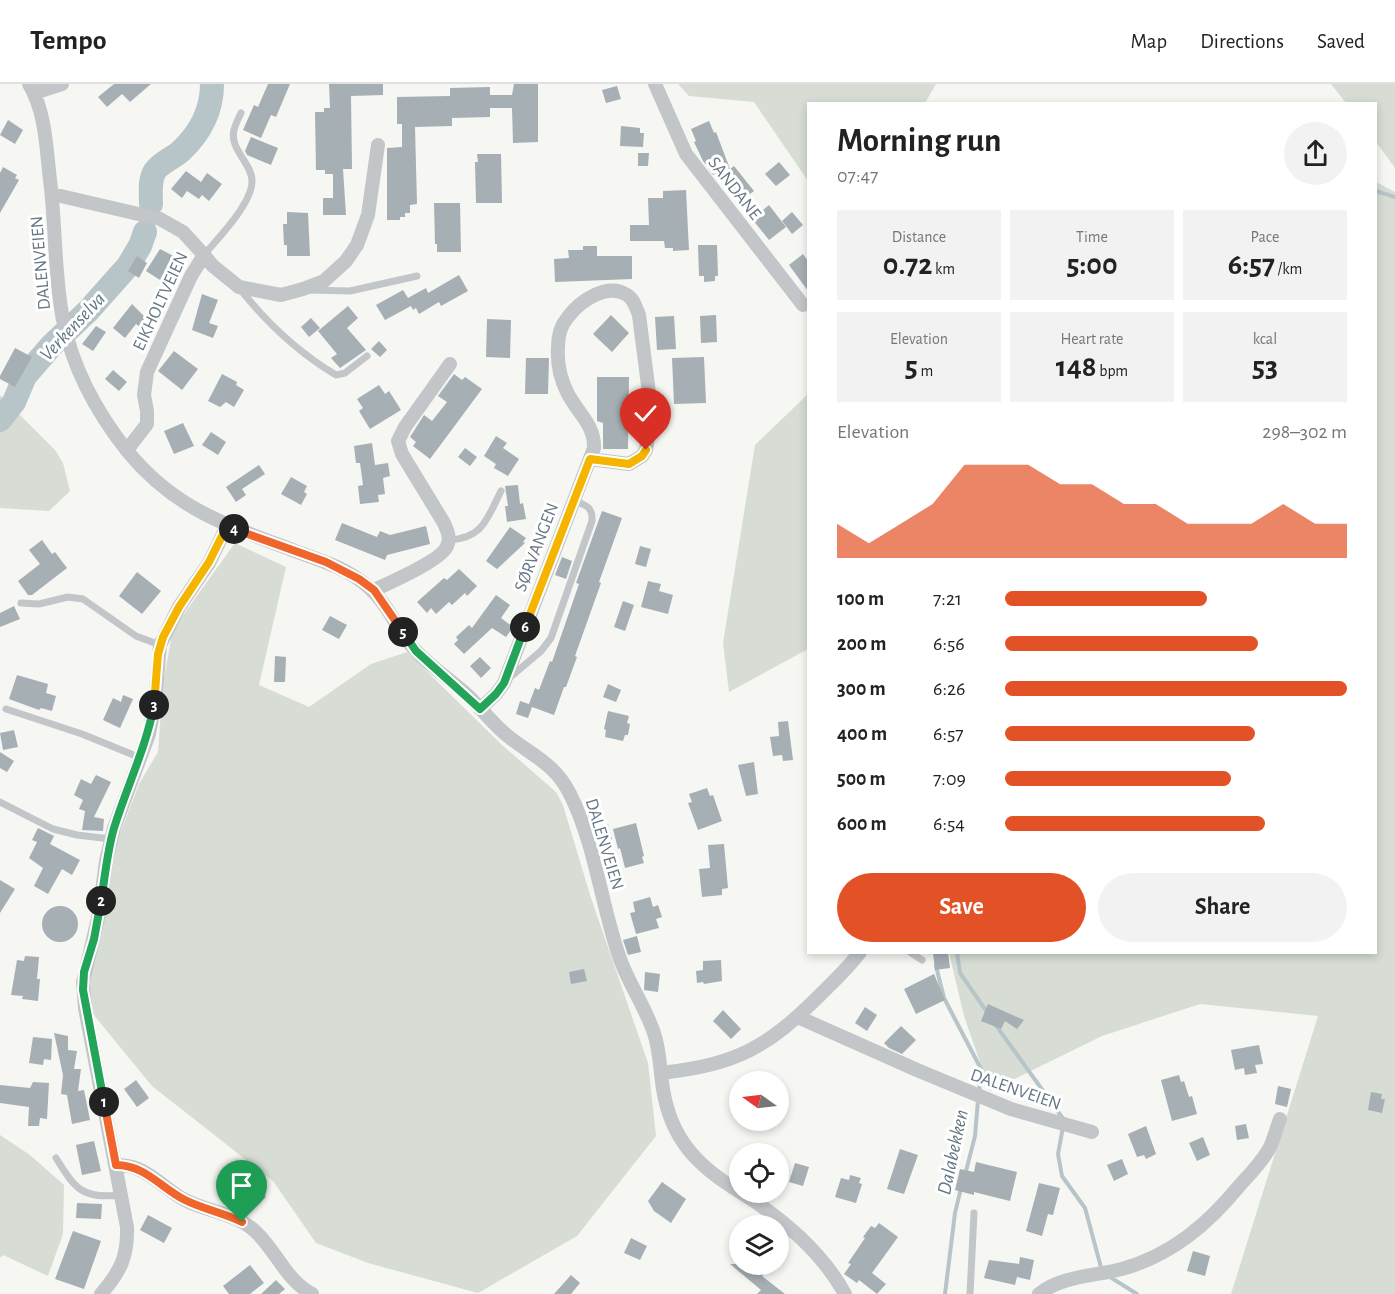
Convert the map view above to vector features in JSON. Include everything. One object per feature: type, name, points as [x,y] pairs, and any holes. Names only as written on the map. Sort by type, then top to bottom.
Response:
[{"type":"street","points":[[32,88],[62,84]]},
{"type":"street","name":"SANDANE","points":[[655,84],[686,154],[803,304]]},
{"type":"street","name":"DALENVEIEN","points":[[32,88],[42,117],[52,194],[63,322],[88,393],[103,418],[150,477],[181,502],[227,526],[326,562],[374,590],[416,651],[509,738],[550,766],[570,794],[586,836],[618,954],[628,981],[655,1035],[666,1105],[672,1123],[682,1144],[708,1170],[729,1184]]},
{"type":"street","points":[[204,255],[213,266],[239,288],[280,295],[324,281],[346,261],[357,245],[368,215],[378,145]]},
{"type":"street","name":"EIKHOLTVEIEN","points":[[52,194],[160,219],[183,232],[204,255],[191,276],[147,372],[144,395],[147,424],[127,450]]},
{"type":"street","name":"SØRVANGEN","points":[[480,709],[504,683],[594,448],[592,430],[567,393],[560,376],[559,338],[567,318],[579,305],[606,291],[616,291],[629,296],[639,315],[651,412],[648,439],[642,456],[629,464],[590,459]]},
{"type":"street","points":[[374,590],[438,557],[444,552],[449,540],[444,523],[402,454],[398,441],[405,427],[450,364]]},
{"type":"street","points":[[101,1294],[124,1261],[127,1236],[122,1196],[83,990],[84,972],[94,939],[111,839],[149,734],[155,702],[160,645],[179,607],[209,562],[227,526]]},
{"type":"street","points":[[661,1073],[696,1069],[731,1060],[766,1042],[798,1017],[858,954]]},
{"type":"street","name":"DALENVEIEN","points":[[798,1017],[1011,1109],[1092,1132]]},
{"type":"street","points":[[1039,1294],[1067,1280],[1123,1268],[1158,1256],[1186,1238],[1223,1206],[1262,1159],[1270,1148],[1280,1119]]},
{"type":"street","points":[[116,1165],[141,1170],[188,1202],[232,1217],[254,1230],[299,1286],[312,1294]]},
{"type":"street","name":"DALENVEIEN","points":[[756,1203],[779,1219],[816,1255],[845,1294]]},
{"type":"lane","points":[[204,255],[243,205],[252,184],[251,169],[239,154],[233,133],[241,113]]},
{"type":"lane","points":[[303,289],[350,291],[417,276]]},
{"type":"lane","points":[[239,288],[262,317],[283,336],[336,375],[345,373],[368,356]]},
{"type":"lane","points":[[449,540],[465,539],[477,532],[501,491]]},
{"type":"lane","points":[[504,683],[541,651],[551,638],[592,521],[592,513],[588,506],[573,500]]},
{"type":"lane","points":[[21,603],[39,604],[68,597],[83,599],[136,636],[160,645]]},
{"type":"lane","points":[[6,709],[90,737],[141,758]]},
{"type":"lane","points":[[0,802],[53,829],[77,835],[111,839]]},
{"type":"lane","points":[[913,954],[922,960]]},
{"type":"lane","points":[[56,1158],[68,1178],[82,1191],[103,1197],[122,1196]]},
{"type":"lane","points":[[970,1294],[974,1213]]},
{"type":"shaded area","points":[[678,84],[936,84],[926,102],[807,102],[807,180],[754,102],[689,96]]},
{"type":"shaded area","points":[[1331,84],[1395,84],[1395,168],[1377,143],[1377,102],[1345,102]]},
{"type":"shaded area","points":[[1377,183],[1395,192],[1395,1294],[1231,1294],[1318,1016],[1200,1004],[1102,1036],[990,1091],[964,1016],[949,954],[1377,954]]},
{"type":"shaded area","points":[[0,395],[55,450],[63,463],[70,491],[49,511],[0,508]]},
{"type":"shaded area","points":[[807,395],[807,650],[729,692],[723,643],[755,445]]},
{"type":"shaded area","points":[[235,543],[286,567],[259,685],[309,707],[371,664],[407,652],[502,745],[556,792],[563,805],[591,898],[648,1063],[656,1136],[577,1236],[478,1293],[368,1263],[316,1243],[273,1181],[152,1086],[84,1003],[85,972],[117,841],[139,784],[158,752],[163,683],[173,629]]},
{"type":"shaded area","points":[[0,1135],[30,1155],[64,1185],[63,1234],[48,1276],[3,1255],[0,1258]]},
{"type":"building","points":[[114,84],[151,84],[130,102],[122,94],[107,107],[98,97]]},
{"type":"building","points":[[268,84],[290,84],[276,117],[271,115],[261,138],[243,130],[254,105],[258,107]]},
{"type":"building","points":[[329,84],[383,84],[383,95],[351,96],[352,169],[343,169],[346,215],[323,215],[323,198],[333,198],[333,174],[325,174],[325,170],[316,170],[315,112],[324,112],[324,108],[330,108]]},
{"type":"building","points":[[514,84],[538,84],[538,142],[513,143],[512,108],[490,108],[490,117],[452,118],[452,126],[415,127],[417,204],[410,205],[410,213],[405,213],[405,217],[400,217],[400,220],[387,220],[387,148],[402,147],[402,124],[397,124],[397,97],[450,96],[450,88],[490,87],[490,95],[512,95]]},
{"type":"building","points":[[617,86],[621,99],[606,103],[602,90]]},
{"type":"building","points":[[8,120],[23,130],[15,144],[0,135]]},
{"type":"building","points":[[709,121],[714,133],[716,132],[730,169],[734,166],[754,191],[739,202],[716,173],[713,175],[694,142],[696,141],[691,129]]},
{"type":"building","points":[[621,126],[640,128],[640,133],[644,133],[643,147],[620,146]]},
{"type":"building","points":[[251,137],[278,148],[271,165],[247,155],[245,151]]},
{"type":"building","points":[[638,153],[649,153],[648,166],[638,166]]},
{"type":"building","points":[[477,154],[501,154],[502,203],[476,203],[475,162],[478,162]]},
{"type":"building","points":[[779,162],[790,175],[776,186],[765,174]]},
{"type":"building","points":[[3,167],[17,175],[15,178],[19,180],[0,213],[0,173]]},
{"type":"building","points":[[186,171],[201,182],[207,173],[222,184],[209,201],[202,195],[199,199],[187,191],[182,198],[171,189]]},
{"type":"building","points":[[686,190],[689,250],[673,251],[673,248],[665,248],[664,241],[630,241],[630,225],[649,225],[648,198],[663,198],[663,191]]},
{"type":"building","points":[[434,203],[460,203],[461,252],[437,252]]},
{"type":"building","points":[[769,205],[786,227],[769,240],[752,219]]},
{"type":"building","points":[[287,212],[308,213],[310,256],[287,256],[283,224],[287,224]]},
{"type":"building","points":[[792,212],[803,225],[792,234],[782,221]]},
{"type":"building","points":[[698,245],[717,245],[718,276],[715,276],[715,281],[704,282],[704,276],[699,276]]},
{"type":"building","points":[[583,246],[597,246],[597,256],[632,256],[632,279],[555,282],[554,259],[569,258],[568,250],[583,250]]},
{"type":"building","points":[[160,249],[181,260],[175,270],[168,265],[160,280],[146,271]]},
{"type":"building","points":[[803,254],[807,260],[807,290],[789,265]]},
{"type":"building","points":[[137,256],[147,263],[139,278],[128,271]]},
{"type":"building","points":[[459,275],[468,291],[441,306],[439,302],[419,314],[416,308],[413,310],[411,306],[385,320],[376,305],[403,290],[408,298],[426,288],[428,293]]},
{"type":"building","points":[[202,294],[218,300],[209,323],[218,326],[213,338],[192,330]]},
{"type":"building","points":[[132,304],[146,318],[140,327],[136,324],[125,338],[113,328]]},
{"type":"building","points":[[348,306],[358,318],[347,328],[366,350],[340,368],[331,358],[337,354],[318,331]]},
{"type":"building","points":[[611,315],[629,333],[612,352],[593,334]]},
{"type":"building","points":[[716,315],[717,342],[701,343],[700,316]]},
{"type":"building","points":[[674,316],[676,349],[657,350],[655,317]]},
{"type":"building","points":[[311,318],[320,328],[309,337],[301,327]]},
{"type":"building","points":[[487,319],[511,320],[510,358],[486,357]]},
{"type":"building","points":[[96,326],[106,332],[93,351],[82,344]]},
{"type":"building","points":[[379,341],[387,350],[380,357],[371,349]]},
{"type":"building","points":[[15,348],[32,357],[15,387],[0,379],[0,376]]},
{"type":"building","points":[[174,351],[198,369],[182,390],[158,371]]},
{"type":"building","points":[[704,357],[706,403],[674,404],[672,358]]},
{"type":"building","points":[[526,358],[549,358],[548,394],[525,394]]},
{"type":"building","points":[[113,370],[127,382],[119,391],[105,379]]},
{"type":"building","points":[[222,374],[237,382],[236,385],[244,390],[234,407],[226,402],[220,407],[208,401]]},
{"type":"building","points":[[454,374],[462,380],[465,377],[482,389],[430,459],[413,446],[416,442],[410,437],[424,415],[432,421],[447,402],[438,396]]},
{"type":"building","points":[[597,377],[629,377],[628,449],[603,449],[603,423],[597,421]]},
{"type":"building","points":[[379,385],[385,394],[389,391],[401,410],[370,429],[359,411],[363,408],[357,399]]},
{"type":"building","points":[[183,423],[194,446],[174,454],[164,431]]},
{"type":"building","points":[[211,432],[226,442],[218,455],[202,445]]},
{"type":"building","points":[[496,436],[507,443],[503,448],[519,459],[508,476],[494,468],[496,464],[484,456]]},
{"type":"building","points":[[372,443],[375,465],[388,463],[390,476],[383,478],[385,494],[378,495],[379,502],[360,504],[358,486],[363,485],[360,463],[356,463],[354,446]]},
{"type":"building","points":[[465,448],[477,457],[470,466],[458,457]]},
{"type":"building","points":[[259,465],[265,474],[242,489],[246,495],[236,502],[226,487]]},
{"type":"building","points":[[291,477],[307,486],[304,492],[307,494],[301,505],[281,494]]},
{"type":"building","points":[[518,485],[520,504],[523,503],[526,519],[507,522],[505,506],[508,506],[505,486]]},
{"type":"building","points":[[602,511],[622,518],[566,687],[564,687],[554,715],[532,707],[528,718],[516,714],[520,701],[529,704],[535,688],[539,690],[550,661],[552,662],[579,584],[576,583]]},
{"type":"building","points":[[342,523],[377,537],[380,531],[390,535],[426,526],[430,544],[387,555],[385,560],[335,540]]},
{"type":"building","points":[[510,527],[526,538],[523,542],[525,543],[497,569],[486,561]]},
{"type":"building","points":[[42,540],[52,554],[55,552],[67,568],[32,595],[28,595],[18,581],[40,564],[29,550]]},
{"type":"building","points":[[640,546],[651,549],[646,567],[635,564]]},
{"type":"building","points":[[562,557],[572,561],[566,579],[555,575]]},
{"type":"building","points":[[459,569],[477,586],[467,596],[465,593],[452,605],[449,602],[436,614],[431,608],[427,613],[417,602],[444,578],[447,580]]},
{"type":"building","points":[[137,572],[161,591],[142,614],[119,596]]},
{"type":"building","points":[[648,581],[661,584],[659,591],[673,595],[668,614],[641,607]]},
{"type":"building","points":[[496,595],[510,605],[501,618],[513,627],[506,637],[492,628],[464,654],[454,644],[458,640],[456,637],[469,625],[472,628]]},
{"type":"building","points":[[623,601],[634,605],[625,631],[614,627]]},
{"type":"building","points":[[14,606],[20,619],[0,627],[0,613]]},
{"type":"building","points":[[330,616],[347,625],[339,639],[322,630]]},
{"type":"building","points":[[275,656],[286,657],[285,682],[274,682]]},
{"type":"building","points":[[480,657],[491,668],[481,678],[470,666]]},
{"type":"building","points":[[17,675],[48,684],[46,693],[56,696],[52,711],[41,708],[39,710],[9,699]]},
{"type":"building","points":[[608,684],[621,690],[616,702],[603,697]]},
{"type":"building","points":[[123,695],[133,699],[120,728],[103,720],[113,698],[121,702]]},
{"type":"building","points":[[608,711],[629,716],[628,735],[625,735],[623,741],[605,737],[606,730],[604,729]]},
{"type":"building","points":[[788,721],[793,760],[783,761],[782,755],[773,756],[770,737],[779,736],[778,722]]},
{"type":"building","points":[[14,730],[18,747],[3,750],[0,733]]},
{"type":"building","points":[[0,752],[14,761],[7,772],[0,768]]},
{"type":"building","points":[[754,762],[758,794],[746,796],[738,765]]},
{"type":"building","points":[[96,775],[111,782],[94,817],[104,819],[103,831],[82,830],[85,811],[79,809],[83,800],[74,795],[81,779],[91,784]]},
{"type":"building","points":[[707,788],[710,796],[713,795],[722,821],[698,830],[688,803],[692,802],[689,794]]},
{"type":"building","points":[[636,823],[644,863],[625,868],[613,829]]},
{"type":"building","points":[[608,824],[612,839],[598,843],[593,827]]},
{"type":"building","points":[[38,828],[54,836],[50,844],[80,860],[72,875],[62,869],[48,894],[34,886],[43,868],[29,858],[37,842],[32,840]]},
{"type":"building","points":[[724,844],[728,888],[722,889],[722,895],[702,897],[699,869],[710,868],[708,845]]},
{"type":"building","points":[[0,880],[15,889],[0,913]]},
{"type":"building","points":[[650,897],[653,907],[658,905],[662,917],[656,919],[659,928],[636,934],[630,913],[635,912],[633,902]]},
{"type":"building","points":[[60,906],[72,912],[78,924],[72,936],[60,942],[48,936],[42,924],[48,912]]},
{"type":"building","points":[[637,936],[641,952],[628,955],[623,940]]},
{"type":"building","points":[[933,954],[948,954],[950,968],[935,970]]},
{"type":"building","points":[[25,956],[39,957],[38,1001],[11,995],[17,960],[24,961]]},
{"type":"building","points":[[721,960],[722,981],[697,983],[696,971],[703,970],[703,961]]},
{"type":"building","points":[[584,969],[587,981],[571,984],[569,972]]},
{"type":"building","points":[[645,972],[660,974],[658,992],[644,990]]},
{"type":"building","points":[[934,974],[945,1000],[916,1014],[904,989]]},
{"type":"building","points":[[988,1004],[1024,1020],[1017,1029],[1005,1021],[1001,1029],[981,1021]]},
{"type":"building","points":[[865,1007],[877,1015],[867,1031],[855,1023]]},
{"type":"building","points":[[723,1010],[741,1029],[731,1039],[713,1021]]},
{"type":"building","points":[[901,1026],[916,1040],[902,1054],[884,1043]]},
{"type":"building","points":[[54,1033],[68,1036],[68,1050],[77,1051],[74,1069],[81,1069],[78,1091],[84,1090],[90,1120],[72,1124],[67,1095],[61,1094],[63,1075]]},
{"type":"building","points":[[33,1037],[52,1039],[51,1060],[44,1059],[43,1065],[29,1063]]},
{"type":"building","points":[[1259,1045],[1263,1064],[1255,1065],[1257,1073],[1245,1075],[1244,1068],[1235,1070],[1231,1050]]},
{"type":"building","points":[[1179,1075],[1181,1082],[1184,1081],[1189,1097],[1192,1096],[1197,1114],[1172,1121],[1161,1080]]},
{"type":"building","points":[[136,1080],[149,1098],[137,1107],[124,1089]]},
{"type":"building","points":[[33,1082],[49,1083],[47,1119],[40,1118],[39,1126],[28,1126],[29,1107],[0,1103],[0,1085],[30,1088]]},
{"type":"building","points":[[1278,1086],[1291,1089],[1287,1107],[1275,1104]]},
{"type":"building","points":[[1371,1092],[1382,1094],[1381,1099],[1385,1099],[1382,1113],[1368,1110]]},
{"type":"building","points":[[1246,1124],[1249,1138],[1237,1140],[1235,1126]]},
{"type":"building","points":[[1146,1126],[1156,1154],[1146,1159],[1144,1155],[1137,1157],[1128,1134]]},
{"type":"building","points":[[1203,1137],[1210,1155],[1197,1161],[1189,1143]]},
{"type":"building","points":[[94,1141],[101,1171],[82,1175],[76,1145]]},
{"type":"building","points":[[900,1149],[918,1155],[904,1194],[887,1189]]},
{"type":"building","points":[[1122,1159],[1128,1174],[1114,1181],[1107,1165]]},
{"type":"building","points":[[976,1162],[1017,1172],[1010,1201],[955,1190],[960,1169],[974,1172]]},
{"type":"building","points":[[795,1163],[809,1167],[803,1186],[789,1182]]},
{"type":"building","points":[[241,1169],[266,1197],[253,1209],[229,1180]]},
{"type":"building","points":[[850,1175],[861,1178],[859,1183],[862,1184],[856,1203],[835,1197],[841,1178],[849,1180]]},
{"type":"building","points":[[662,1182],[686,1199],[671,1223],[654,1211],[648,1201]]},
{"type":"building","points":[[1039,1183],[1060,1188],[1053,1215],[1048,1214],[1042,1236],[1026,1231]]},
{"type":"building","points":[[77,1203],[102,1204],[101,1219],[76,1218]]},
{"type":"building","points":[[148,1215],[172,1228],[164,1243],[140,1230]]},
{"type":"building","points":[[879,1223],[898,1237],[872,1273],[886,1284],[877,1294],[859,1280],[857,1283],[844,1274],[851,1264],[848,1263],[865,1238],[863,1237],[871,1226],[875,1228]]},
{"type":"building","points":[[73,1231],[101,1241],[84,1289],[55,1279]]},
{"type":"building","points":[[631,1238],[647,1246],[640,1260],[624,1253]]},
{"type":"building","points":[[1193,1251],[1210,1256],[1205,1276],[1187,1271]]},
{"type":"building","points":[[1020,1257],[1034,1260],[1030,1280],[1017,1277],[1015,1285],[984,1278],[989,1260],[1019,1264]]},
{"type":"building","points":[[250,1265],[264,1283],[250,1294],[229,1294],[223,1286]]},
{"type":"building","points":[[571,1275],[580,1283],[571,1294],[554,1294]]},
{"type":"building","points":[[743,1275],[763,1275],[785,1294],[757,1294],[761,1290]]},
{"type":"building","points":[[276,1280],[285,1289],[279,1294],[261,1294]]},
{"type":"waterway","name":"Verkenselva","points":[[151,204],[151,187],[155,171],[181,151],[194,137],[207,112],[212,84]]},
{"type":"waterway","points":[[1377,191],[1395,197]]},
{"type":"waterway","name":"Verkenselva","points":[[0,420],[14,402],[25,376],[128,266],[145,232]]},
{"type":"waterway","points":[[957,954],[960,973],[987,1012]]},
{"type":"waterway","name":"Dalabekken","points":[[936,966],[944,998],[981,1069],[979,1093]]},
{"type":"waterway","points":[[995,1024],[1064,1120]]},
{"type":"waterway","name":"Dalabekken","points":[[965,1175],[975,1136],[978,1100]]},
{"type":"waterway","points":[[1063,1127],[1058,1154],[1062,1176],[1085,1208],[1102,1271]]},
{"type":"waterway","name":"Dalabekken","points":[[945,1294],[955,1213],[961,1188]]},
{"type":"waterway","points":[[1110,1277],[1137,1294]]},
{"type":"route","points":[[242,1222],[188,1202],[141,1170],[116,1165],[85,1008],[84,972],[99,914],[106,861],[114,828],[149,734],[155,702],[160,645],[169,625],[209,562],[227,526],[326,562],[359,579],[374,590],[416,651],[480,709],[504,683],[590,459],[622,465],[629,464],[635,462],[646,450]]}]
